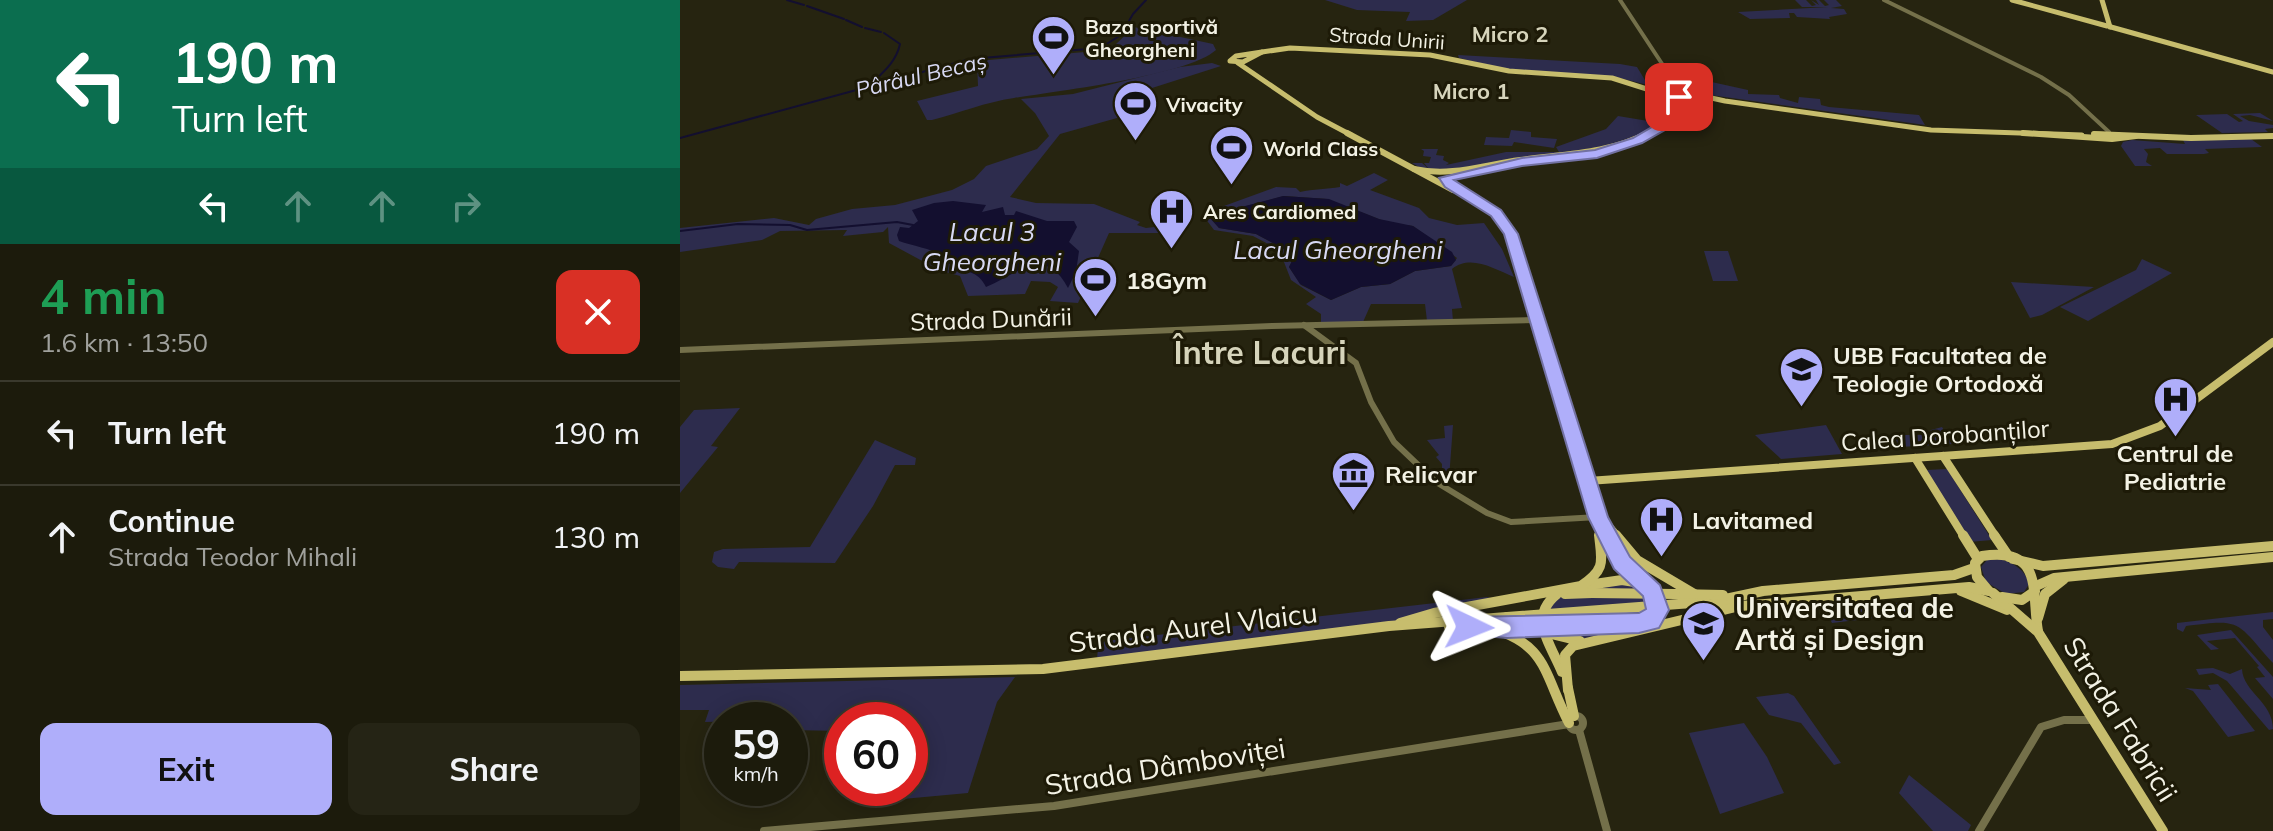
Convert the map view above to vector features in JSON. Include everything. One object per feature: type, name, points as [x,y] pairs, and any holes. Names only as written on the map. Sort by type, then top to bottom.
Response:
[{"type":"main road","points":[[2012,0],[2273,72]]},
{"type":"main road","points":[[2102,0],[2110,27]]},
{"type":"main road","name":"Strada Unirii","points":[[1249,69],[1238,63],[1262,52],[1290,48],[1430,55],[1509,71],[1612,78],[1674,94],[1918,128],[2082,135],[2105,133]]},
{"type":"main road","points":[[1245,59],[1249,69],[1317,117],[1496,213],[1511,234],[1598,516],[1622,563],[1646,584],[1656,599],[1658,610],[1647,625]]},
{"type":"main road","points":[[1435,178],[1509,161],[1586,153],[1636,139],[1664,123],[1674,94]]},
{"type":"main road","points":[[1435,178],[1446,179],[1522,162],[1597,154],[1637,141],[1667,123],[1674,94]]},
{"type":"main road","points":[[2105,133],[2117,138],[2136,136]]},
{"type":"main road","points":[[2105,133],[2136,136],[2273,136]]},
{"type":"main road","points":[[1446,179],[1465,194]]},
{"type":"main road","name":"Calea Dorobanților","points":[[1588,481],[2112,444],[2143,435],[2175,416],[2273,342]]},
{"type":"main road","points":[[1943,456],[2011,558],[2029,571],[2035,588]]},
{"type":"main road","points":[[1915,458],[1976,564],[1977,577],[1991,592],[2015,600],[2028,598],[2043,580],[2273,557]]},
{"type":"main road","points":[[1581,586],[1596,576],[1602,565],[1598,516]]},
{"type":"main road","points":[[1598,516],[1637,560],[1694,599]]},
{"type":"main road","points":[[1976,564],[1993,554],[2043,566],[2273,546]]},
{"type":"main road","name":"Strada Aurel Vlaicu","points":[[1739,601],[1954,575],[1976,564]]},
{"type":"main road","points":[[1948,588],[1981,597],[2034,627],[2042,598],[2055,584],[2071,576]]},
{"type":"main road","points":[[1568,690],[1553,644],[1540,622],[1541,608],[1560,593],[1581,586],[1626,579],[1646,584]]},
{"type":"main road","name":"Strada Aurel Vlaicu","points":[[680,676],[1043,669],[1390,626],[1507,623],[1694,599],[1739,601],[1948,588],[1991,592]]},
{"type":"main road","name":"Strada Fabricii","points":[[2034,627],[2035,588]]},
{"type":"main road","name":"Strada Fabricii","points":[[1991,592],[2034,627],[2163,831]]},
{"type":"main road","points":[[1390,626],[1434,613],[1560,593],[1675,594],[1694,599],[1739,601]]},
{"type":"main road","points":[[1571,721],[1566,651],[1590,641],[1739,601]]},
{"type":"main road","points":[[1540,622],[1555,637],[1590,641]]},
{"type":"main road","points":[[1390,626],[1486,627],[1507,623],[1647,625]]},
{"type":"main road","points":[[1486,627],[1513,633],[1535,648],[1571,721]]},
{"type":"street","points":[[1620,0],[1676,86],[1674,94]]},
{"type":"street","points":[[1884,0],[1976,43],[2058,87],[2080,104],[2105,133]]},
{"type":"street","name":"Strada Dunării","points":[[680,350],[1304,325],[1537,320]]},
{"type":"street","points":[[1304,325],[1356,363],[1371,402],[1394,442],[1433,480],[1506,521],[1533,523],[1598,516]]},
{"type":"street","points":[[1979,831],[2041,727],[2064,720],[2093,720]]},
{"type":"street","points":[[1571,721],[1584,722],[1579,730],[1607,831]]},
{"type":"street","name":"Strada Dâmboviței","points":[[764,831],[1064,805],[1571,721]]},
{"type":"shaded area","points":[[1325,0],[1467,0],[1433,20],[1406,21],[1410,12],[1357,10]]},
{"type":"shaded area","points":[[1795,0],[1806,0],[1812,6],[1816,5],[1811,0],[1819,5],[1816,0],[1819,0],[1825,6],[1829,5],[1824,0],[1836,0],[1842,6],[1831,8],[1844,9],[1847,14],[1830,19],[1797,17],[1789,13],[1790,18],[1750,19],[1738,12],[1828,7],[1802,7]]},
{"type":"shaded area","name":"Baza sportivă Gheorgheni","points":[[1134,27],[1213,44],[1216,50],[1201,59],[1151,75],[1004,100],[932,120],[927,120],[917,101],[978,86],[977,61],[1097,51],[1115,45]]},
{"type":"shaded area","points":[[1458,55],[1620,64],[1637,67],[1648,85],[1615,77],[1510,70],[1459,58]]},
{"type":"shaded area","points":[[1212,63],[1221,66],[1127,96],[1142,111],[1060,134],[1010,197],[1036,203],[1094,204],[1140,222],[1137,225],[1146,228],[1180,224],[1177,233],[1109,233],[1078,303],[1050,301],[1058,287],[1050,282],[1031,281],[1025,294],[968,296],[960,276],[939,270],[889,243],[888,227],[883,232],[843,236],[847,230],[780,231],[762,240],[680,252],[680,228],[774,218],[809,225],[816,219],[852,209],[895,205],[952,190],[974,179],[986,166],[1037,149],[1049,136],[1035,113],[1021,99],[1073,94],[1180,67]]},
{"type":"shaded area","points":[[1668,64],[1684,64],[1707,81],[1748,90],[1748,94],[1779,95],[1798,103],[1799,97],[1820,99],[1821,105],[1829,107],[1919,115],[1925,125],[1703,94],[1685,88]]},
{"type":"shaded area","points":[[2260,113],[2273,121],[2250,115],[2240,116],[2249,121],[2273,125],[2273,128],[2265,129],[2268,132],[2222,133],[2196,115],[2227,114],[2239,122],[2243,121],[2233,114]]},
{"type":"shaded area","points":[[1618,116],[1660,123],[1641,134],[1598,148],[1445,171],[1424,170],[1412,163],[1422,163],[1429,169],[1424,163],[1429,163],[1431,157],[1423,156],[1421,149],[1438,149],[1436,155],[1444,156],[1443,160],[1449,163],[1446,165],[1506,152],[1559,152],[1556,147],[1606,129]]},
{"type":"shaded area","points":[[1511,130],[1531,132],[1531,137],[1557,139],[1554,148],[1514,142],[1512,146],[1484,145],[1486,137],[1509,138]]},
{"type":"shaded area","points":[[2251,139],[2262,147],[2205,149],[2209,153],[2204,154],[2167,154],[2160,148],[2144,149],[2148,154],[2146,162],[2152,166],[2135,166],[2121,146],[2123,142],[2132,140],[2185,144],[2183,140]]},
{"type":"shaded area","points":[[1374,173],[1388,180],[1370,190],[1419,208],[1429,218],[1457,225],[1484,223],[1502,249],[1514,277],[1475,263],[1452,269],[1462,308],[1452,309],[1453,321],[1427,321],[1425,304],[1371,304],[1363,322],[1321,323],[1321,314],[1306,304],[1316,297],[1291,280],[1282,257],[1274,247],[1253,236],[1214,230],[1202,214],[1276,187],[1296,188],[1300,192],[1340,187],[1340,183],[1347,186]],"holes":[[[1284,196],[1327,199],[1389,223],[1413,226],[1457,258],[1451,266],[1415,271],[1390,284],[1361,287],[1331,300],[1301,285],[1289,267],[1292,253],[1256,234],[1219,228],[1211,219],[1212,215]]]},
{"type":"shaded area","points":[[1704,251],[1728,251],[1738,281],[1713,281]]},
{"type":"shaded area","points":[[2142,259],[2172,273],[2088,321],[2060,307],[2136,270]]},
{"type":"shaded area","points":[[2011,282],[2094,287],[2042,315],[2030,318]]},
{"type":"shaded area","points":[[740,408],[711,446],[718,447],[680,493],[680,427],[694,410]]},
{"type":"shaded area","points":[[1453,425],[1449,479],[1436,457],[1439,455],[1427,440],[1445,438],[1444,426]]},
{"type":"shaded area","points":[[1826,425],[1842,454],[1781,459],[1755,435]]},
{"type":"shaded area","points":[[1942,427],[1953,444],[1900,447],[1893,435],[1928,435],[1931,430]]},
{"type":"shaded area","points":[[875,440],[916,458],[915,465],[895,465],[873,506],[835,563],[739,562],[734,569],[718,567],[712,562],[714,552],[723,549],[810,547]]},
{"type":"shaded area","points":[[1947,469],[1992,540],[1969,542],[1926,470]]},
{"type":"shaded area","points":[[2000,559],[2025,574],[2029,584],[2024,592],[2006,594],[1986,582],[1981,567],[1987,560]]},
{"type":"shaded area","points":[[1611,582],[1645,586],[1656,610],[1642,627],[1590,640],[1546,629],[1546,604],[1552,599]]},
{"type":"shaded area","points":[[1487,597],[1496,600],[1391,623],[1097,660],[1098,647],[1105,641]]},
{"type":"shaded area","points":[[1906,602],[1914,606],[1908,614],[1832,623],[1830,619],[1853,618],[1849,608]]},
{"type":"shaded area","points":[[2273,612],[2273,619],[2263,620],[2263,627],[2273,640],[2273,663],[2244,631],[2229,623],[2186,626],[2183,632],[2177,629],[2177,623]]},
{"type":"shaded area","points":[[2231,630],[2273,677],[2273,699],[2255,678],[2265,677],[2259,666],[2235,638],[2207,641],[2219,649],[2211,650],[2197,635]]},
{"type":"shaded area","points":[[2213,668],[2230,674],[2242,669],[2247,684],[2268,711],[2273,729],[2269,730],[2227,681],[2213,673],[2199,675],[2196,669]]},
{"type":"shaded area","points":[[1015,677],[997,702],[968,793],[928,797],[928,702],[824,702],[824,731],[808,730],[808,702],[704,702],[704,710],[680,710],[680,685]]},
{"type":"shaded area","points":[[2218,684],[2255,731],[2228,737],[2193,691],[2185,688],[2211,690],[2208,685]]},
{"type":"shaded area","points":[[1788,693],[1794,696],[1841,763],[1834,765],[1801,723],[1769,715],[1756,697]]},
{"type":"shaded area","points":[[1744,723],[1767,757],[1784,793],[1720,814],[1689,733]]},
{"type":"shaded area","points":[[1909,775],[1971,825],[1968,831],[1933,831],[1899,793]]},
{"type":"water","name":"Lacul Gheorgheni","points":[[1283,196],[1329,199],[1379,219],[1413,226],[1452,252],[1456,260],[1451,266],[1415,271],[1390,284],[1361,287],[1331,300],[1300,284],[1289,267],[1294,257],[1292,253],[1256,234],[1219,228],[1211,219],[1211,215]]},
{"type":"water","name":"Lacul 3 Gheorgheni","points":[[953,201],[986,205],[982,212],[1003,207],[1005,215],[1014,215],[1016,211],[1047,221],[1074,221],[1077,227],[1069,242],[1079,251],[1076,272],[1068,288],[1059,275],[1049,267],[1040,265],[1019,270],[986,287],[975,274],[949,264],[938,253],[899,241],[897,235],[900,227],[909,228],[918,221],[912,210]]},
{"type":"waterway","points":[[787,0],[804,5]]},
{"type":"waterway","name":"Pârâul Becaș","points":[[868,87],[970,59],[1100,48],[1121,35],[1133,14],[1146,0]]},
{"type":"waterway","points":[[807,6],[844,19]]},
{"type":"waterway","points":[[846,20],[862,27]]},
{"type":"waterway","points":[[865,28],[881,32]]},
{"type":"waterway","points":[[868,87],[887,68],[898,51],[900,44],[884,33]]},
{"type":"waterway","name":"Pârâul Becaș","points":[[680,138],[868,87]]},
{"type":"waterway","points":[[680,231],[738,224],[790,225],[807,230],[897,222],[913,225]]},
{"type":"place","name":"Baza sportivă Gheorgheni","points":[[1054,77]]},
{"type":"place","name":"Vivacity","points":[[1135,143]]},
{"type":"place","name":"World Class","points":[[1232,187]]},
{"type":"place","name":"Ares Cardiomed","points":[[1172,250]]},
{"type":"place","name":"18Gym","points":[[1095,319]]},
{"type":"place","name":"UBB Facultatea de Teologie Ortodoxă","points":[[1802,408]]},
{"type":"place","name":"Centrul de Pediatrie","points":[[2175,438]]},
{"type":"place","name":"Relicvar","points":[[1354,513]]},
{"type":"place","name":"Lavitamed","points":[[1661,559]]},
{"type":"place","name":"Universitatea de Artă și Design","points":[[1704,662]]},
{"type":"district","name":"Micro 2","points":[[1510,34]]},
{"type":"district","name":"Micro 1","points":[[1471,91]]},
{"type":"district","name":"Între Lacuri","points":[[1260,352]]},
{"type":"route","points":[[1469,627],[1639,623],[1651,621],[1658,610],[1652,591],[1622,563],[1598,517],[1511,234],[1496,213],[1445,180],[1522,162],[1597,154],[1637,141],[1656,133],[1667,123],[1679,97]]}]
